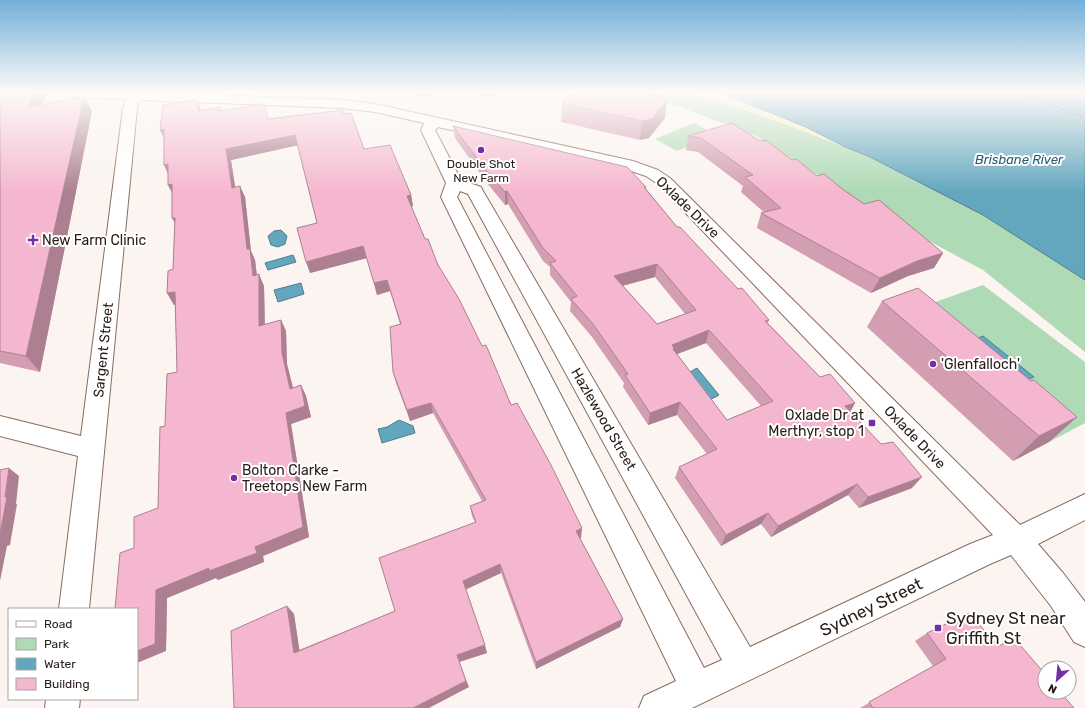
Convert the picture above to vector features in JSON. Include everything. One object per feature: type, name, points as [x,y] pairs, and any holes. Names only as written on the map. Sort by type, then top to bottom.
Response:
[{"type":"street","name":"Sargent Street","points":[[74,608],[128,126]]},
{"type":"street","points":[[430,126],[428,130],[454,183],[449,197],[697,688]]},
{"type":"street","name":"Oxlade Drive","points":[[458,126],[633,166],[652,173],[664,181],[1015,539],[1048,578],[1085,631]]},
{"type":"street","name":"Hazlewood Street","points":[[454,183],[475,192],[744,667]]},
{"type":"street","points":[[0,426],[92,449]]},
{"type":"street","name":"Sydney Street","points":[[656,708],[980,554],[1030,534],[1085,506]]},
{"type":"green space","points":[[687,126],[700,126],[717,135],[677,151],[655,139]]},
{"type":"green space","points":[[730,126],[790,126],[870,157],[983,215],[1085,280],[1085,352],[983,270],[884,217],[756,136]]},
{"type":"green space","points":[[983,285],[1085,362],[1085,423],[1049,442],[902,314]]},
{"type":"sand","points":[[790,126],[804,126],[843,146]]},
{"type":"water","name":"Brisbane River","points":[[804,126],[1085,126],[1085,280],[983,215],[870,157],[843,146]]},
{"type":"water","points":[[281,230],[287,236],[285,244],[278,247],[271,245],[268,236],[274,231]]},
{"type":"water","points":[[293,255],[296,262],[268,270],[265,263]]},
{"type":"water","points":[[301,283],[304,294],[278,302],[274,290]]},
{"type":"water","points":[[983,336],[1034,377],[1005,389],[956,347]]},
{"type":"water","points":[[697,368],[719,395],[708,401],[688,373]]},
{"type":"water","points":[[399,420],[413,426],[415,433],[382,443],[378,429],[387,427]]},
{"type":"building","name":"New Farm Clinic","points":[[0,126],[77,126],[26,356],[0,351]]},
{"type":"building","points":[[160,126],[356,126],[364,149],[390,145],[411,195],[407,196],[425,239],[428,239],[438,265],[459,299],[482,346],[486,345],[511,405],[517,403],[551,465],[582,528],[576,531],[623,619],[536,662],[500,564],[463,581],[485,645],[457,655],[466,681],[413,708],[234,708],[231,631],[287,606],[294,653],[395,611],[379,558],[476,522],[470,506],[486,500],[431,403],[407,410],[393,372],[390,327],[401,324],[387,280],[374,283],[363,246],[306,262],[297,228],[317,223],[295,135],[226,149],[232,188],[240,186],[247,249],[250,249],[253,276],[259,274],[259,326],[281,320],[282,353],[290,389],[301,385],[305,406],[286,413],[303,527],[255,547],[257,553],[209,571],[209,568],[156,590],[155,644],[138,651],[138,608],[115,608],[120,553],[134,548],[134,517],[158,508],[160,427],[165,426],[167,374],[177,372],[175,292],[167,293],[168,271],[173,269],[175,218],[172,218],[172,184],[168,185],[168,164],[164,165],[164,129],[160,130]]},
{"type":"building","points":[[453,126],[627,167],[646,187],[644,187],[677,227],[680,227],[738,289],[742,288],[769,320],[765,321],[820,377],[830,374],[855,403],[845,406],[881,444],[893,442],[922,477],[868,497],[857,484],[778,526],[768,513],[726,535],[679,467],[717,449],[680,402],[650,413],[625,375],[628,374],[593,324],[571,299],[577,296],[550,263],[556,261],[543,248],[507,191],[505,192],[486,170]],"holes":[[[657,264],[696,310],[657,324],[614,276]],[[709,330],[773,401],[727,420],[673,349],[674,348],[672,345]]]},
{"type":"building","points":[[722,126],[737,126],[760,141],[766,140],[792,160],[796,159],[817,176],[824,174],[864,204],[879,200],[943,253],[917,261],[880,278],[761,213],[781,208],[745,177],[753,175],[701,138],[688,136]]},
{"type":"building","points":[[918,288],[1031,381],[1034,380],[1077,417],[1039,436],[882,301]]},
{"type":"building","points":[[9,468],[5,497],[7,497],[0,534],[0,470]]},
{"type":"building","points":[[969,613],[998,646],[1015,639],[1037,665],[1037,700],[1067,700],[1074,708],[873,708],[869,702],[946,659],[927,633]]},
{"type":"place","name":"Double Shot New Farm","points":[[481,150]]},
{"type":"place","name":"New Farm Clinic","points":[[33,240]]},
{"type":"place","name":"'Glenfalloch'","points":[[933,364]]},
{"type":"place","name":"Oxlade Dr at Merthyr, stop 1","points":[[872,423]]},
{"type":"place","name":"Bolton Clarke - Treetops New Farm","points":[[234,478]]},
{"type":"place","name":"Sydney St near Griffith St","points":[[938,628]]}]
